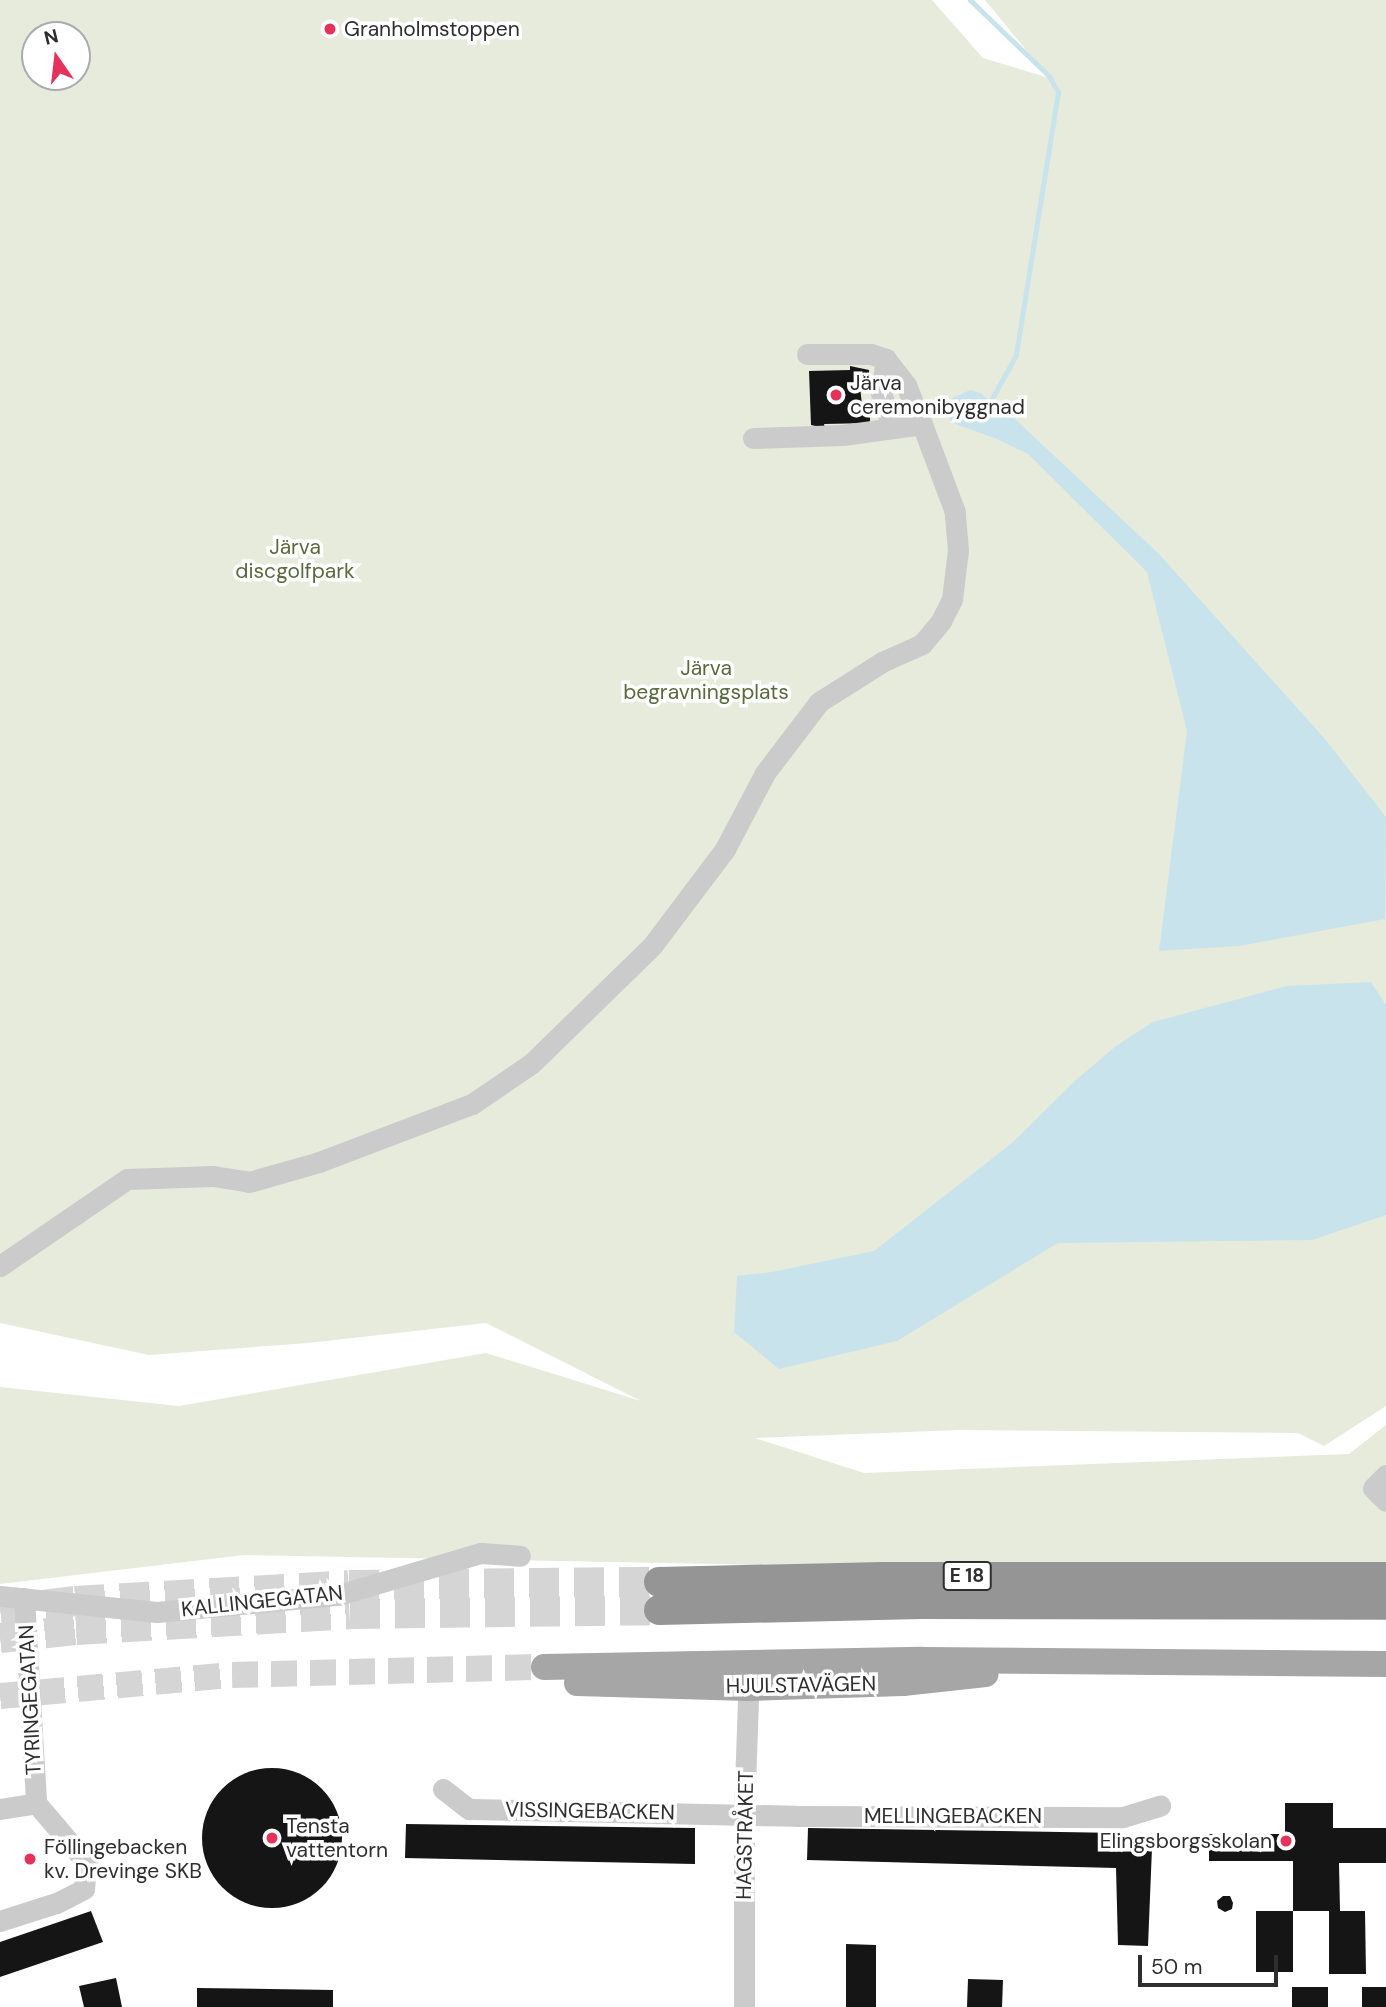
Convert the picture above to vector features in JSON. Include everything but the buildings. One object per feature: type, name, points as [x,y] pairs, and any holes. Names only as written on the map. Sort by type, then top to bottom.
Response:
[{"type":"highway","name":"E 18","points":[[659,1596],[883,1577],[1274,1589],[1386,1605]]},
{"type":"highway","name":"E 18","points":[[1274,1589],[1386,1577]]},
{"type":"main road","name":"HJULSTAVÄGEN","points":[[544,1674],[748,1675],[922,1660],[1386,1664]]},
{"type":"street","points":[[0,1266],[127,1179],[213,1176],[249,1182],[319,1162],[472,1104],[532,1063],[652,946],[725,849],[765,773],[818,702],[882,662],[922,644],[941,621],[952,599],[958,550],[955,512],[919,425],[906,385],[886,359],[871,354],[807,354]]},
{"type":"street","points":[[753,438],[843,435],[919,425]]},
{"type":"street","points":[[1386,1475],[1373,1488],[1386,1501]]},
{"type":"street","name":"KALLINGEGATAN","points":[[0,1596],[157,1612],[338,1595],[481,1553],[520,1556]]},
{"type":"street","name":"TYRINGEGATAN","points":[[24,1598],[36,1803]]},
{"type":"street","name":"HAGSTRÅKET","points":[[744,2007],[744,1815],[748,1675]]},
{"type":"street","name":"VISSINGEBACKEN","points":[[443,1789],[469,1809],[744,1815]]},
{"type":"street","points":[[0,1809],[36,1803],[87,1863],[84,1889],[56,1903],[0,1921]]},
{"type":"street","name":"MELLINGEBACKEN","points":[[744,1815],[1123,1817],[1160,1807]]},
{"type":"green space","name":"Järva begravningsplats","points":[[0,0],[932,0],[983,58],[1049,78],[985,0],[1386,0],[1386,1406],[1324,1446],[1298,1433],[958,1430],[755,1438],[864,1473],[1349,1454],[1386,1425],[1386,1577],[244,1555],[0,1584],[0,1387],[179,1406],[486,1353],[641,1401],[486,1323],[308,1343],[149,1355],[0,1323]]},
{"type":"water","points":[[970,390],[981,393],[990,402],[1000,405],[1159,554],[1325,739],[1386,817],[1385,919],[1239,946],[1159,951],[1187,731],[1147,572],[1028,454],[955,424],[945,415],[942,403]]},
{"type":"water","points":[[1371,982],[1386,1005],[1386,1215],[1312,1240],[1058,1243],[897,1341],[779,1369],[734,1332],[737,1276],[772,1272],[874,1251],[1012,1143],[1077,1079],[1116,1046],[1153,1022],[1287,986]]},
{"type":"waterway","points":[[970,0],[1049,76],[1058,92],[1016,355],[990,402]]},
{"type":"tunnel","points":[[0,1610],[75,1601],[349,1585],[659,1582]]},
{"type":"tunnel","points":[[0,1638],[76,1630],[350,1614],[659,1610]]},
{"type":"tunnel","points":[[0,1696],[232,1675],[544,1667]]},
{"type":"place","name":"Granholmstoppen","points":[[330,29]]},
{"type":"place","name":"Järva ceremonibyggnad","points":[[836,395]]},
{"type":"place","name":"Tensta vattentorn","points":[[272,1838]]},
{"type":"place","name":"Elingsborgsskolan","points":[[1286,1841]]},
{"type":"place","name":"Föllingebacken kv. Drevinge SKB","points":[[30,1859]]},
{"type":"park label","name":"Järva discgolfpark","points":[[295,559]]}]
